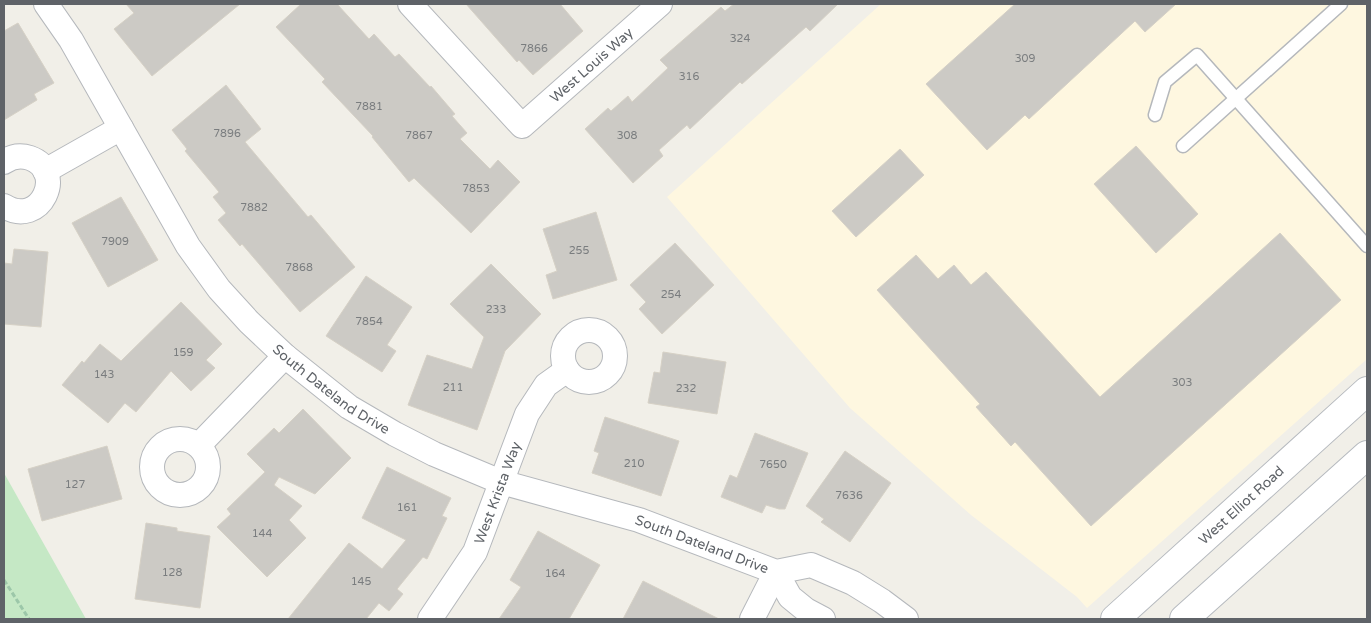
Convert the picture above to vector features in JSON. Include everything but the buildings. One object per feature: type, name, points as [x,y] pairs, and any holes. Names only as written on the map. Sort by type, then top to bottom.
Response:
[{"type":"main road","name":"West Elliot Road","points":[[1115,619],[1367,391]]},
{"type":"main road","points":[[1184,619],[1367,455]]},
{"type":"street","name":"West Louis Way","points":[[410,4],[522,126],[660,4]]},
{"type":"street","name":"South Dateland Drive","points":[[49,5],[72,40],[188,246],[203,268],[249,322],[285,356],[349,407],[434,454],[502,482],[639,520],[776,572],[810,566],[853,583],[906,619]]},
{"type":"street","points":[[45,171],[121,128]]},
{"type":"street","points":[[4,162],[15,157],[24,156],[32,159],[40,164],[45,171],[48,188],[46,196],[41,203],[26,212],[17,212],[4,206]]},
{"type":"street","points":[[199,445],[285,356]]},
{"type":"street","name":"West Krista Way","points":[[430,619],[475,552],[527,414],[546,385],[566,370]]},
{"type":"street","name":"South Dateland Drive","points":[[776,572],[790,597],[806,610],[823,619]]},
{"type":"street","points":[[752,619],[776,572]]},
{"type":"lane","points":[[1183,146],[1341,4]]},
{"type":"lane","points":[[1155,115],[1165,82],[1196,55],[1367,246]]},
{"type":"path","points":[[4,580],[29,619]]},
{"type":"shaded area","points":[[881,4],[1367,4],[1367,359],[1087,608],[1077,597],[971,515],[850,408],[667,197]]},
{"type":"green space","points":[[4,473],[86,619],[4,619]]}]
